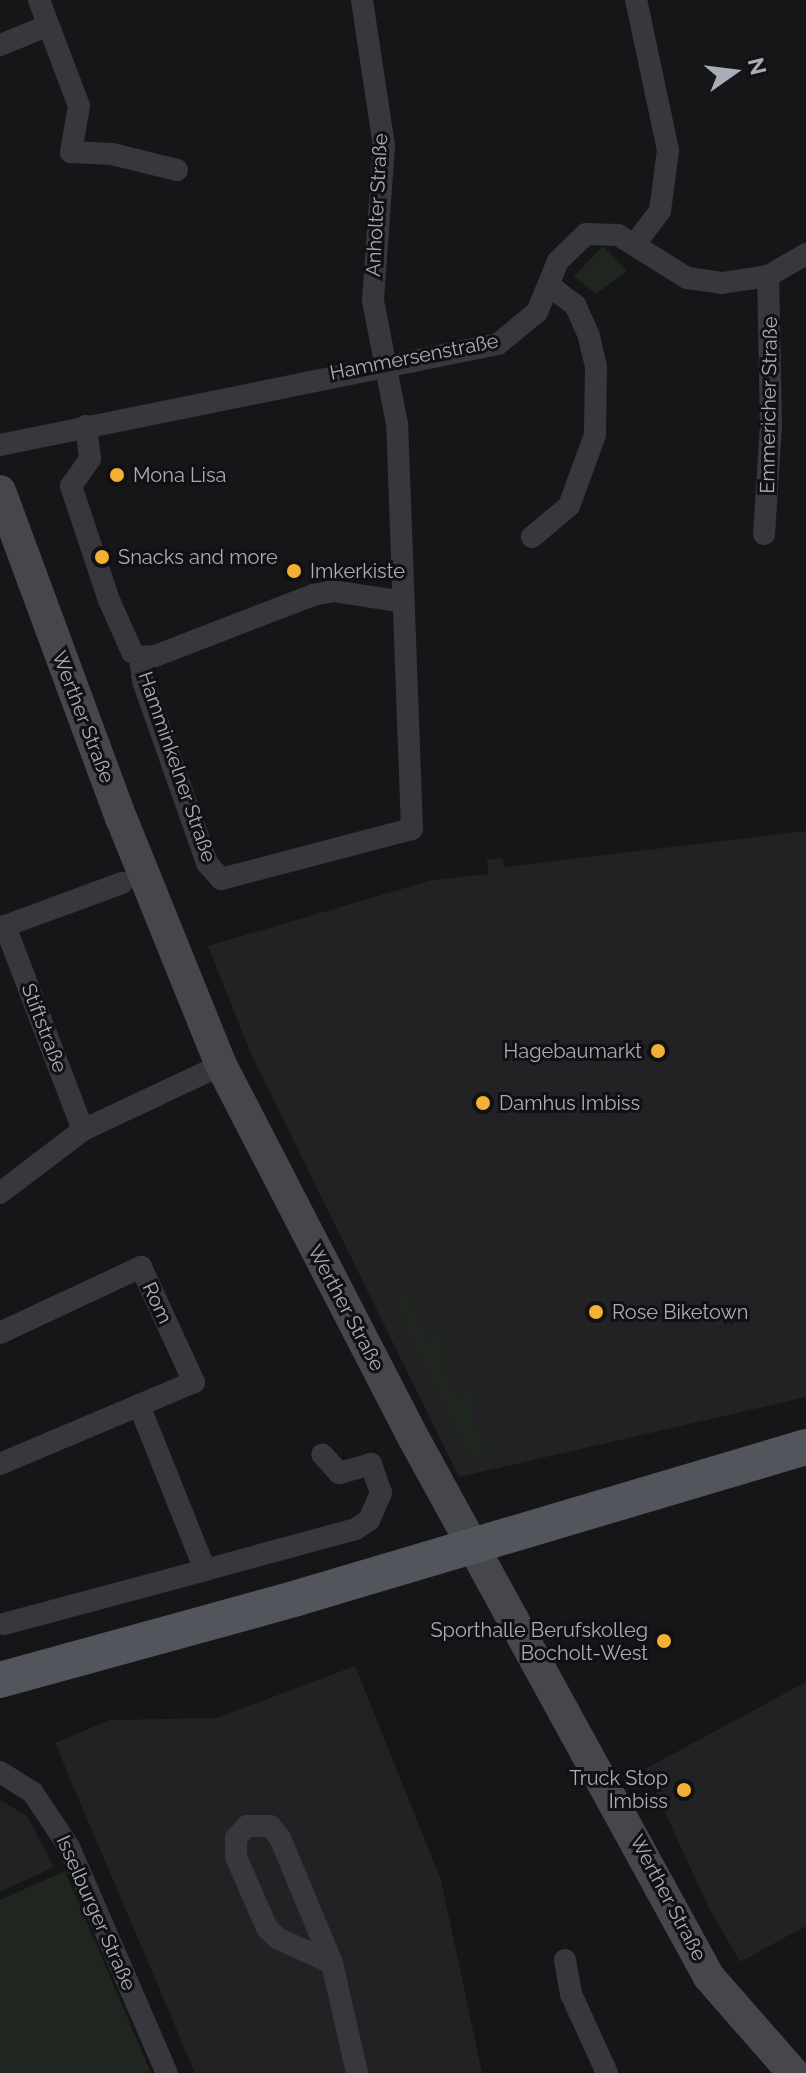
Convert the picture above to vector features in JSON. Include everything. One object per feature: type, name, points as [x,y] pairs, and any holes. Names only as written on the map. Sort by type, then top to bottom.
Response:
[{"type":"main road","name":"Werther Straße","points":[[0,491],[122,820],[221,1065],[473,1546],[595,1761],[709,1977],[793,2073]]},
{"type":"main road","points":[[0,1680],[473,1546],[806,1447]]},
{"type":"street","points":[[39,0],[79,106],[71,152],[112,154],[177,170]]},
{"type":"street","name":"Anholter Straße","points":[[362,0],[384,146],[373,300],[387,363]]},
{"type":"street","points":[[634,245],[660,211],[668,150],[636,0]]},
{"type":"street","points":[[0,45],[47,26]]},
{"type":"street","name":"Hammersenstraße","points":[[0,445],[387,363],[498,344],[537,312],[558,261],[586,234],[618,235],[687,278],[722,283],[768,276],[806,254]]},
{"type":"street","name":"Emmericher Straße","points":[[764,534],[771,427],[765,354],[768,276]]},
{"type":"street","points":[[532,537],[569,506],[595,435],[596,379],[589,336],[575,305],[550,286]]},
{"type":"street","name":"Hamminkelner Straße","points":[[140,657],[143,681],[207,863],[221,879],[235,879],[412,829],[397,424],[387,363]]},
{"type":"street","name":"Hamminkelner Straße","points":[[86,426],[90,459],[71,486],[109,600],[132,652],[140,657],[155,656],[313,595],[333,591],[403,602]]},
{"type":"street","name":"Stiftstraße","points":[[83,1130],[2,927],[122,883]]},
{"type":"street","points":[[0,1193],[83,1130],[221,1065]]},
{"type":"street","name":"Rom","points":[[0,1333],[141,1267],[194,1382],[0,1464]]},
{"type":"street","points":[[139,1405],[205,1570]]},
{"type":"street","points":[[4,1624],[356,1529],[369,1520],[381,1493],[371,1464],[339,1473],[322,1454]]},
{"type":"street","name":"Isselburger Straße","points":[[0,1772],[33,1793],[61,1833],[167,2073]]},
{"type":"street","points":[[332,1963],[277,1938],[267,1928],[236,1857],[236,1838],[247,1826],[270,1826],[280,1838],[332,1963],[357,2073]]},
{"type":"street","points":[[565,1960],[571,1994],[607,2073]]},
{"type":"shaded area","points":[[603,246],[627,271],[596,294],[574,276]]},
{"type":"shaded area","points":[[806,831],[806,1397],[459,1477],[251,1054],[208,946],[432,880],[488,874],[487,860],[503,858],[504,867]]},
{"type":"shaded area","points":[[408,1290],[418,1292],[412,1307],[431,1344],[437,1327],[446,1343],[441,1362],[460,1398],[466,1381],[475,1399],[470,1417],[489,1452],[472,1462],[393,1300]]},
{"type":"shaded area","points":[[355,1666],[441,1880],[482,2073],[195,2073],[55,1743],[110,1720],[217,1718]]},
{"type":"shaded area","points":[[806,1682],[806,1926],[740,1962],[708,1906],[645,1769]]},
{"type":"shaded area","points":[[0,1800],[27,1816],[54,1867],[0,1892]]},
{"type":"shaded area","points":[[65,1871],[151,2073],[0,2073],[0,1900]]},
{"type":"place","name":"Mona Lisa","points":[[117,475]]},
{"type":"place","name":"Snacks and more","points":[[102,557]]},
{"type":"place","name":"Imkerkiste","points":[[294,571]]},
{"type":"place","name":"Hagebaumarkt","points":[[658,1051]]},
{"type":"place","name":"Damhus Imbiss","points":[[483,1103]]},
{"type":"place","name":"Rose Biketown","points":[[596,1312]]},
{"type":"place","name":"Sporthalle Berufskolleg Bocholt-West","points":[[664,1641]]},
{"type":"place","name":"Truck Stop Imbiss","points":[[684,1790]]}]
